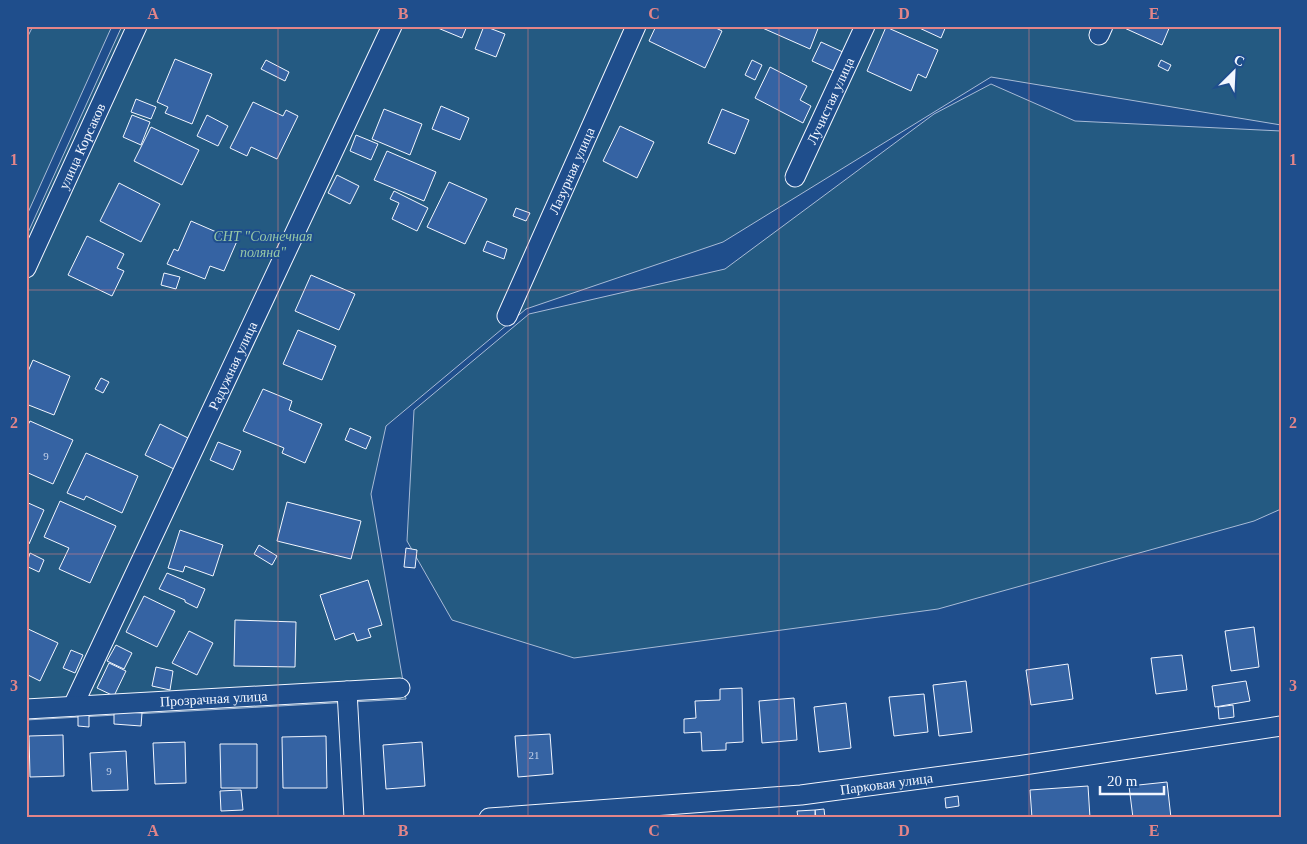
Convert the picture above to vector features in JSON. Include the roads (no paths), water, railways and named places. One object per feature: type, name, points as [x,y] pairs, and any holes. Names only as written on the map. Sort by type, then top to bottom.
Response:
[{"type":"street","name":"улица Корсаков","points":[[26,268],[137,26]]},
{"type":"street","name":"Радужная улица","points":[[74,706],[392,26]]},
{"type":"street","name":"Лазурная улица","points":[[507,316],[636,26]]},
{"type":"street","name":"Лучистая улица","points":[[795,177],[865,26]]},
{"type":"street","name":"Прозрачная улица","points":[[26,709],[400,688]]},
{"type":"street","points":[[347,691],[354,818]]},
{"type":"street","name":"Парковая улица","points":[[489,818],[801,795],[1017,766],[1281,726]]},
{"type":"park label","name":"СНТ \"Солнечная поляна\"","points":[[263,244]]}]
